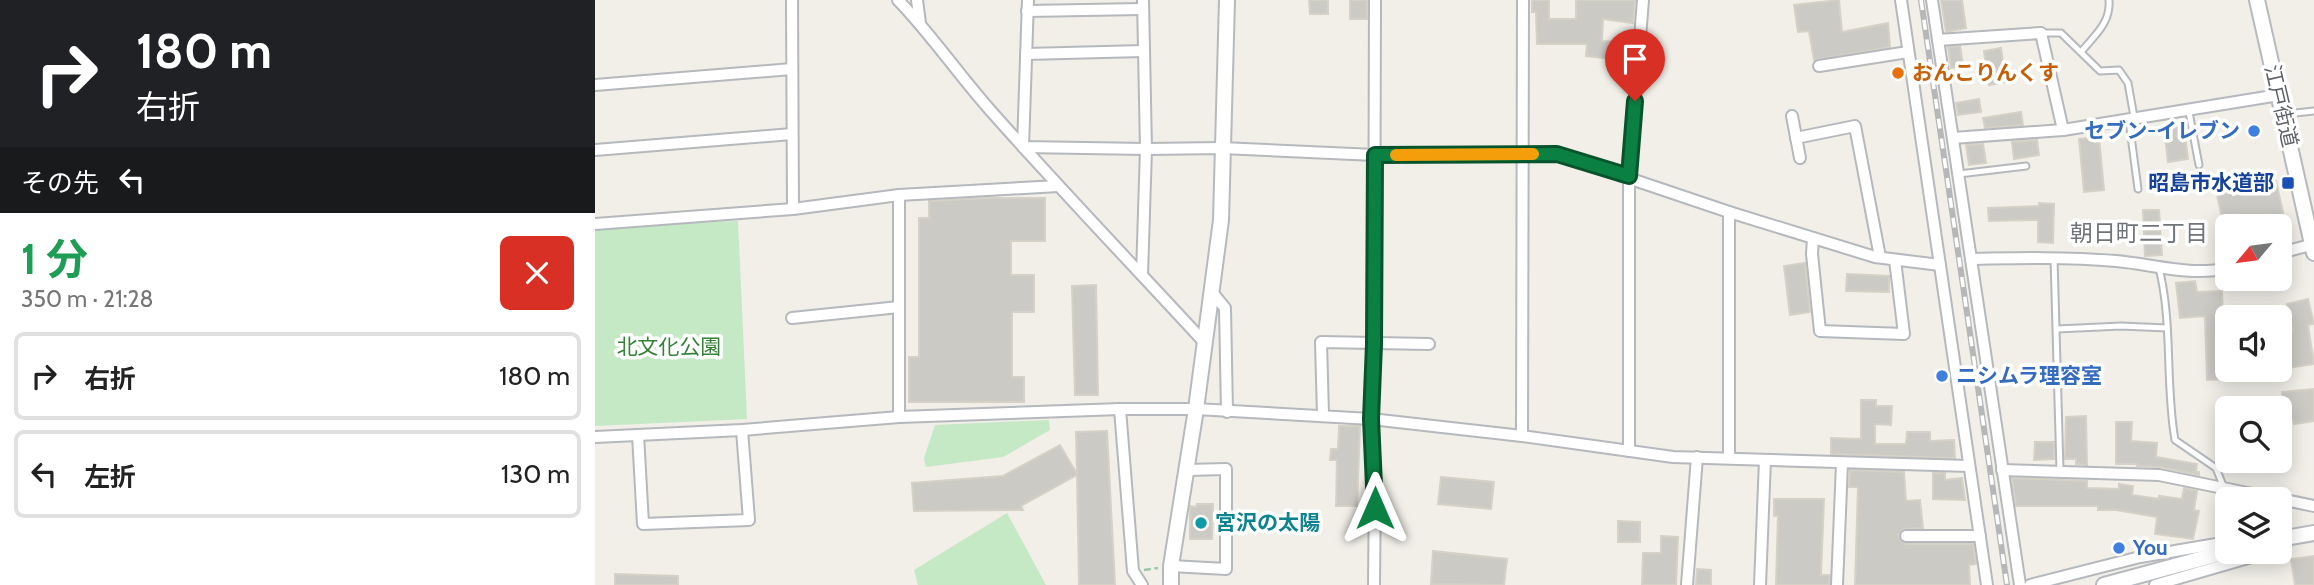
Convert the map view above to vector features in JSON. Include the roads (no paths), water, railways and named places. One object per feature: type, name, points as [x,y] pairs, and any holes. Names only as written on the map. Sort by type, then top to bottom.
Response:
[{"type":"street","points":[[792,0],[793,209]]},
{"type":"street","points":[[898,0],[920,23],[965,82],[1058,186],[1204,342]]},
{"type":"street","points":[[917,0],[920,23]]},
{"type":"street","points":[[1171,585],[1171,566],[1196,410],[1220,220],[1227,0]]},
{"type":"street","points":[[1374,585],[1375,483],[1371,419],[1374,344],[1375,0]]},
{"type":"street","points":[[1522,436],[1523,0]]},
{"type":"street","points":[[1629,451],[1629,176],[1643,0]]},
{"type":"street","points":[[1901,0],[1986,585]]},
{"type":"street","points":[[1932,0],[2020,585]]},
{"type":"street","name":"江戸街道","points":[[2257,0],[2313,247]]},
{"type":"street","points":[[1023,146],[1027,6],[1142,5],[1146,149],[1142,275]]},
{"type":"street","points":[[1938,40],[2042,33],[2063,130]]},
{"type":"street","points":[[1026,54],[1143,51]]},
{"type":"street","points":[[1819,66],[1908,52]]},
{"type":"street","points":[[595,85],[792,69]]},
{"type":"street","points":[[1953,138],[2063,130],[2279,96]]},
{"type":"street","points":[[1792,116],[1800,158]]},
{"type":"street","points":[[1796,138],[1855,126],[1880,257]]},
{"type":"street","points":[[595,150],[792,134]]},
{"type":"street","points":[[1023,146],[1222,148],[1375,155],[1557,154],[1813,238],[1880,257],[1940,265]]},
{"type":"street","points":[[595,224],[793,209],[899,195],[1058,186]]},
{"type":"street","points":[[899,195],[899,417]]},
{"type":"street","points":[[1729,212],[1729,457]]},
{"type":"street","points":[[1813,238],[1812,254],[1821,331],[1904,334],[1895,260]]},
{"type":"street","points":[[2293,251],[2313,247]]},
{"type":"street","points":[[1971,259],[2054,257],[2119,261],[2196,271],[2215,269]]},
{"type":"street","points":[[1211,290],[1225,308],[1227,411]]},
{"type":"street","points":[[792,318],[899,307]]},
{"type":"street","points":[[1323,415],[1321,342],[1429,344]]},
{"type":"street","points":[[595,437],[899,417],[1120,409],[1196,410],[1371,419],[1674,457],[1969,466]]},
{"type":"street","points":[[1120,409],[1133,571],[1142,585]]},
{"type":"street","points":[[638,435],[643,524],[749,520],[742,429]]},
{"type":"street","points":[[1687,585],[1697,457]]},
{"type":"street","points":[[1761,585],[1765,460]]},
{"type":"street","points":[[1837,585],[1842,463]]},
{"type":"street","points":[[1171,566],[1226,569],[1226,469],[1187,470]]},
{"type":"street","points":[[2003,470],[2159,475],[2219,487]]},
{"type":"street","points":[[2292,502],[2314,506]]},
{"type":"street","points":[[2292,537],[2314,533]]},
{"type":"street","points":[[1906,536],[1980,536]]},
{"type":"street","points":[[2030,585],[2140,557],[2215,547]]},
{"type":"street","points":[[2104,585],[2215,549]]},
{"type":"street","points":[[2154,585],[2227,564]]},
{"type":"lane","points":[[2081,52],[2102,29],[2109,15],[2109,0]]},
{"type":"lane","points":[[2042,33],[2061,33],[2100,71],[2119,70],[2128,83],[2139,189]]},
{"type":"lane","points":[[2283,115],[2314,111]]},
{"type":"lane","points":[[2189,112],[2199,165]]},
{"type":"lane","points":[[1959,174],[2025,166]]},
{"type":"lane","points":[[2054,257],[2060,471]]},
{"type":"lane","points":[[2159,268],[2166,297],[2171,419],[2175,440],[2216,468],[2224,487]]},
{"type":"lane","points":[[2057,329],[2121,326],[2167,328]]},
{"type":"railway","points":[[1921,0],[2007,585]]},
{"type":"place","name":"おんこりんくす","points":[[1898,73]]},
{"type":"place","name":"セブン-イレブン","points":[[2254,131]]},
{"type":"place","name":"昭島市水道部","points":[[2288,183]]},
{"type":"place","name":"ニシムラ理容室","points":[[1942,376]]},
{"type":"place","name":"宮沢の太陽","points":[[1201,523]]},
{"type":"place","name":"You","points":[[2119,548]]},
{"type":"district","name":"朝日町二丁目","points":[[2139,233]]},
{"type":"park label","name":"北文化公園","points":[[669,347]]}]
